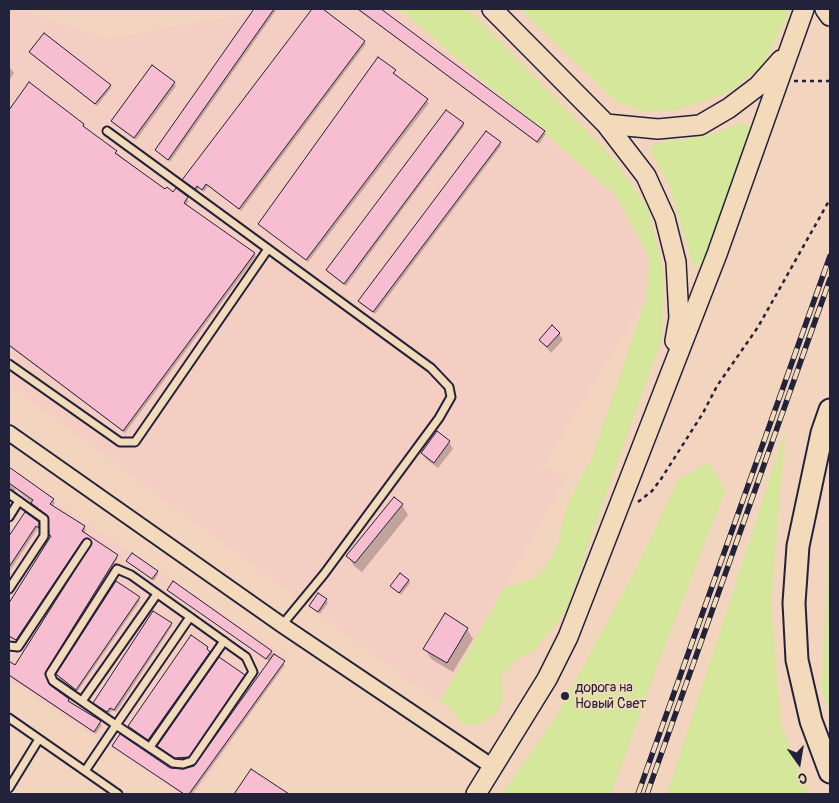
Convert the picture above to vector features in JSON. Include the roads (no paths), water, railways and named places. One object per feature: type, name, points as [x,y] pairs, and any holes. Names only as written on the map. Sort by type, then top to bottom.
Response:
[{"type":"main road","points":[[830,410],[822,433],[798,546],[794,603],[798,660],[811,721],[830,772]]},
{"type":"street","points":[[492,9],[606,124],[646,176],[666,218],[676,262],[679,318],[669,378]]},
{"type":"street","points":[[476,794],[547,679],[568,637],[717,254],[804,9]]},
{"type":"street","points":[[825,9],[830,16]]},
{"type":"street","points":[[606,124],[658,129],[700,124],[729,108],[758,86],[789,51]]},
{"type":"street","points":[[9,433],[282,625],[492,767]]},
{"type":"lane","points":[[107,131],[431,368],[450,387],[451,397],[439,418],[330,567],[282,625]]},
{"type":"lane","points":[[9,364],[120,442],[135,442],[268,249]]},
{"type":"lane","points":[[9,494],[44,519],[44,536],[9,589]]},
{"type":"lane","points":[[9,516],[19,501]]},
{"type":"lane","points":[[9,646],[18,647],[87,543]]},
{"type":"lane","points":[[117,569],[131,575],[190,617],[246,657],[253,672],[192,761],[183,764],[172,763],[53,681],[50,674],[117,569]]},
{"type":"lane","points":[[82,701],[157,594]]},
{"type":"lane","points":[[84,771],[190,617]]},
{"type":"lane","points":[[150,747],[224,641]]},
{"type":"lane","points":[[9,718],[118,794]]},
{"type":"lane","points":[[9,788],[39,739]]},
{"type":"railway","points":[[638,794],[830,256]]},
{"type":"railway","points":[[647,794],[830,279]]},
{"type":"place","name":"дорога на Новый Свет","points":[[565,696]]}]
